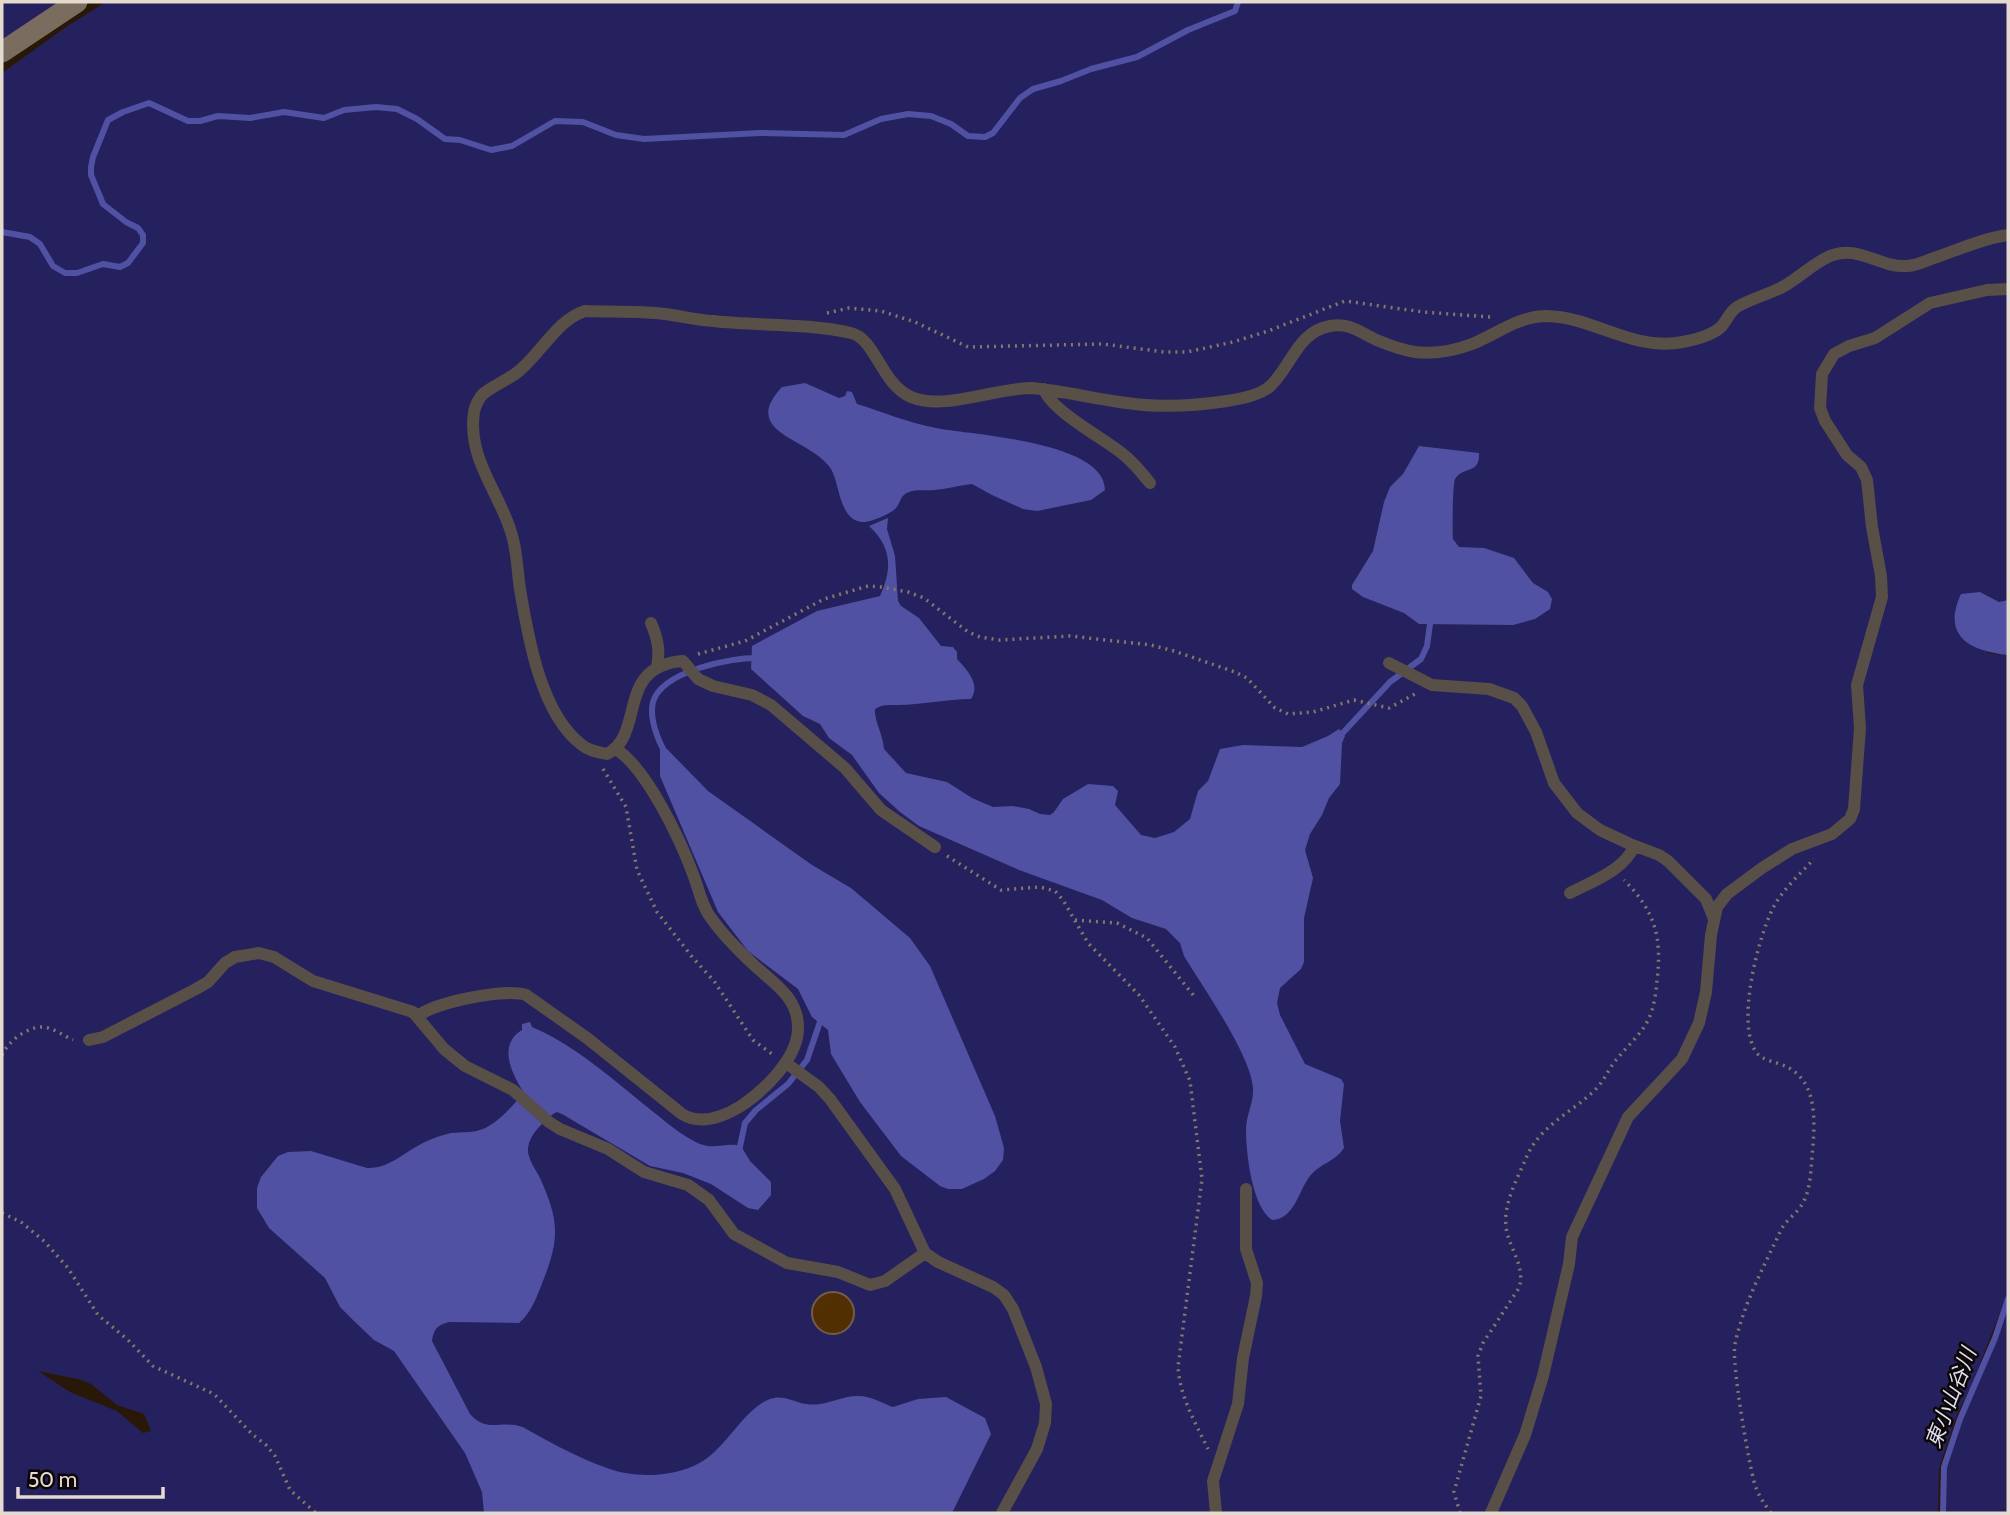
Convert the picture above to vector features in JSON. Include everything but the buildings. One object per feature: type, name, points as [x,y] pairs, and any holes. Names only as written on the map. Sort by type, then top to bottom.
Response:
[{"type":"main road","points":[[2,52],[77,2]]},
{"type":"lane","points":[[418,1016],[442,1003],[505,992],[526,995],[587,1038],[682,1114],[698,1120],[722,1116],[743,1105],[789,1065],[799,1029],[792,1003],[784,991],[723,934],[709,916],[677,836],[636,768],[625,755],[584,747],[571,735],[557,715],[541,681],[520,595],[513,536],[478,459],[473,427],[476,404],[483,394],[519,370],[575,314],[586,311],[664,314],[854,334],[864,341],[895,387],[912,397],[928,401],[946,401],[1014,388],[1044,389],[1147,405],[1207,404],[1245,397],[1267,389],[1301,341],[1330,326],[1347,325],[1395,348],[1436,352],[1474,343],[1522,320],[1546,316],[1566,318],[1636,341],[1676,343],[1715,332],[1723,326],[1729,313],[1736,307],[1784,286],[1829,256],[1844,251],[1857,253],[1884,264],[1911,266],[2008,235]]},
{"type":"lane","points":[[1491,1513],[1525,1435],[1543,1376],[1569,1264],[1572,1237],[1628,1117],[1682,1059],[1699,1023],[1706,992],[1717,907],[1727,894],[1762,868],[1793,849],[1832,834],[1850,819],[1854,809],[1860,728],[1857,685],[1882,597],[1881,576],[1867,480],[1861,467],[1847,455],[1825,421],[1820,408],[1822,374],[1834,354],[1883,334],[1930,303],[1987,290],[2008,289]]},
{"type":"lane","points":[[1044,389],[1046,396],[1056,406],[1122,453],[1138,467],[1150,483]]},
{"type":"lane","points":[[651,623],[657,635],[660,653],[657,667]]},
{"type":"lane","points":[[611,751],[623,739],[640,686],[657,667],[666,663],[685,663],[698,679],[713,686],[752,695],[771,705],[845,768],[881,810],[935,847]]},
{"type":"lane","points":[[1389,663],[1429,682],[1489,689],[1514,698],[1522,706],[1536,732],[1554,783],[1577,813],[1600,830],[1668,861],[1706,900],[1714,919]]},
{"type":"lane","points":[[1570,893],[1617,866],[1627,858],[1634,846]]},
{"type":"lane","points":[[89,1040],[103,1037],[196,989],[208,982],[226,963],[245,954],[259,953],[274,957],[313,981],[399,1007],[418,1016],[444,1049],[465,1066],[507,1087],[549,1122],[608,1149],[644,1171],[688,1185],[709,1200],[734,1234],[787,1264],[838,1272],[870,1285],[885,1281],[925,1253]]},
{"type":"lane","points":[[789,1065],[808,1078],[830,1099],[895,1188],[925,1253],[938,1262],[993,1287],[1004,1295],[1013,1309],[1036,1367],[1046,1404],[1045,1423],[1037,1449],[1002,1513]]},
{"type":"lane","points":[[1216,1513],[1213,1481],[1238,1405],[1242,1358],[1256,1296],[1257,1283],[1246,1249],[1246,1189]]},
{"type":"path","points":[[801,327],[813,318],[830,312],[865,308],[915,322],[968,347],[1103,344],[1146,351],[1187,352],[1268,331],[1345,301],[1423,312],[1522,320]]},
{"type":"path","points":[[685,663],[712,649],[745,640],[824,598],[868,586],[899,590],[924,598],[968,632],[980,637],[999,640],[1070,636],[1151,645],[1174,651],[1247,678],[1275,708],[1287,714],[1312,712],[1354,700],[1389,708],[1429,682]]},
{"type":"path","points":[[611,751],[600,760],[600,765],[626,807],[637,870],[657,912],[714,981],[753,1040],[789,1065]]},
{"type":"path","points":[[1771,1513],[1760,1499],[1754,1482],[1734,1346],[1782,1227],[1801,1206],[1808,1188],[1813,1109],[1809,1087],[1799,1075],[1789,1068],[1760,1057],[1755,1051],[1750,1041],[1747,1013],[1749,991],[1772,909],[1832,834]]},
{"type":"path","points":[[935,847],[1001,891],[1040,887],[1055,891],[1088,943],[1139,995],[1175,1046],[1190,1082],[1202,1179],[1178,1367],[1179,1381],[1216,1466]]},
{"type":"path","points":[[1460,1513],[1454,1492],[1481,1396],[1478,1356],[1482,1343],[1521,1282],[1520,1267],[1506,1230],[1506,1210],[1534,1142],[1561,1115],[1580,1103],[1601,1084],[1613,1063],[1650,1016],[1660,949],[1647,906],[1623,879],[1617,866]]},
{"type":"path","points":[[1075,920],[1117,923],[1147,938],[1194,996]]},
{"type":"path","points":[[2,1055],[12,1041],[42,1027],[74,1040],[89,1040]]},
{"type":"path","points":[[2,1213],[21,1222],[45,1242],[68,1268],[98,1315],[153,1366],[214,1394],[222,1401],[252,1434],[266,1444],[275,1456],[290,1490],[316,1513]]},
{"type":"shaded area","points":[[2,2],[62,2],[2,40]]},
{"type":"shaded area","points":[[106,2],[2008,2],[2008,600],[1999,602],[1980,592],[1955,620],[1988,653],[2008,655],[2008,1292],[1970,1389],[1957,1414],[1939,1468],[1938,1513],[2,1513],[2,73]],"holes":[[[38,1371],[91,1384],[117,1405],[144,1414],[151,1431],[143,1433],[117,1411],[70,1392]]]},
{"type":"shaded area","points":[[805,383],[839,398],[845,396],[847,391],[852,392],[857,404],[916,423],[1034,443],[1061,451],[1084,461],[1099,474],[1105,490],[1091,500],[1037,511],[1023,509],[972,484],[909,492],[896,508],[885,515],[865,522],[854,520],[844,508],[831,469],[822,459],[783,434],[773,425],[768,415],[771,403],[782,387]]},
{"type":"shaded area","points":[[1419,446],[1479,453],[1477,464],[1455,479],[1453,539],[1459,547],[1484,548],[1514,558],[1533,583],[1548,592],[1552,599],[1550,609],[1535,619],[1513,625],[1419,624],[1404,613],[1363,597],[1352,589],[1373,551],[1390,487],[1403,474]]},
{"type":"shaded area","points":[[888,518],[887,529],[895,556],[898,601],[919,618],[941,646],[953,647],[957,652],[957,659],[974,683],[971,699],[886,705],[875,709],[884,749],[906,773],[947,782],[972,798],[993,807],[1013,806],[1050,815],[1063,799],[1088,784],[1113,786],[1118,791],[1115,805],[1141,835],[1155,838],[1174,832],[1190,819],[1198,791],[1208,781],[1220,749],[1243,745],[1302,747],[1339,729],[1345,736],[1342,743],[1340,784],[1329,798],[1310,834],[1305,850],[1313,878],[1304,918],[1304,962],[1301,969],[1280,988],[1277,1003],[1280,1015],[1305,1064],[1341,1079],[1344,1084],[1340,1121],[1344,1148],[1314,1172],[1286,1215],[1272,1220],[1265,1213],[1255,1192],[1247,1152],[1246,1130],[1253,1093],[1250,1074],[1235,1040],[1184,956],[1180,943],[1166,929],[1132,918],[1102,900],[1019,870],[919,826],[879,793],[852,755],[829,738],[820,724],[803,716],[751,669],[752,646],[817,611],[880,596],[887,576],[888,558],[882,541],[869,526]]},
{"type":"shaded area","points":[[1980,592],[1999,602],[2008,600],[2008,655],[1982,650],[1963,639],[1957,631],[1956,609],[1961,594]]},
{"type":"shaded area","points":[[667,749],[708,791],[812,865],[851,888],[910,938],[930,966],[995,1116],[1004,1148],[1003,1160],[995,1171],[962,1189],[948,1189],[940,1186],[901,1156],[860,1102],[831,1054],[828,1030],[812,1017],[798,989],[748,951],[718,912],[660,776],[660,750]]},
{"type":"shaded area","points":[[530,1022],[532,1027],[594,1064],[687,1137],[705,1146],[741,1146],[750,1161],[771,1182],[771,1195],[758,1210],[748,1208],[711,1184],[683,1173],[650,1166],[562,1114],[553,1114],[534,1133],[528,1148],[530,1159],[551,1206],[555,1229],[552,1253],[534,1304],[519,1323],[449,1322],[437,1328],[433,1337],[432,1341],[470,1414],[489,1425],[523,1427],[602,1466],[625,1473],[648,1475],[671,1473],[703,1461],[719,1448],[754,1409],[770,1399],[784,1398],[813,1405],[851,1396],[863,1396],[893,1407],[918,1399],[946,1397],[985,1418],[991,1434],[952,1513],[484,1513],[482,1492],[465,1453],[394,1351],[374,1340],[354,1321],[340,1307],[325,1278],[269,1228],[257,1208],[257,1188],[261,1177],[278,1156],[288,1152],[311,1151],[375,1168],[390,1163],[434,1138],[489,1126],[524,1093],[515,1077],[508,1052],[514,1036],[522,1030],[522,1024]]},
{"type":"shaded area","points":[[2008,1309],[2008,1513],[1946,1513],[1947,1466],[1963,1418]]},
{"type":"waterway","points":[[2,232],[30,237],[40,244],[53,266],[65,273],[77,273],[103,264],[120,267],[128,263],[143,243],[143,235],[138,228],[103,204],[91,175],[91,167],[108,120],[149,103],[188,121],[218,116],[250,118],[284,112],[324,118],[344,110],[376,107],[397,109],[417,119],[445,139],[460,140],[491,150],[512,146],[555,121],[583,122],[616,135],[644,139],[760,133],[844,135],[881,119],[908,114],[931,116],[951,124],[968,136],[985,137],[993,133],[1020,98],[1033,89],[1137,57],[1188,30],[1235,11],[1238,2]]},
{"type":"waterway","points":[[1339,737],[1390,682],[1421,659],[1427,646],[1430,624]]},
{"type":"waterway","points":[[666,754],[657,736],[652,715],[653,702],[659,691],[683,674],[699,668],[732,660],[759,658]]},
{"type":"waterway","points":[[739,1151],[745,1123],[756,1110],[788,1084],[807,1060],[822,1016]]},
{"type":"waterway","name":"東小山谷川","points":[[1943,1513],[1944,1467],[1960,1419],[1995,1338],[2008,1299]]}]
